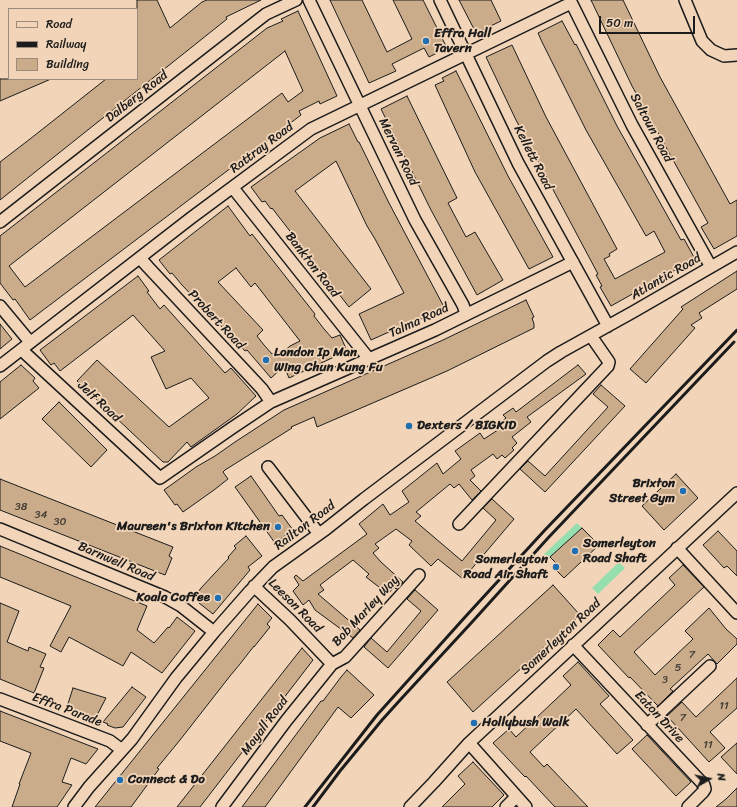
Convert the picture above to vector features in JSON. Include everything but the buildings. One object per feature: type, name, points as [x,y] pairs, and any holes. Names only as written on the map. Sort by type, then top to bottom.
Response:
[{"type":"street","name":"Dalberg Road","points":[[0,222],[266,14],[296,0]]},
{"type":"street","name":"Mervan Road","points":[[309,0],[415,220],[463,305],[466,314]]},
{"type":"street","name":"Kellett Road","points":[[440,0],[518,163],[608,326]]},
{"type":"street","points":[[685,0],[702,41],[711,50],[724,56],[737,55]]},
{"type":"street","name":"Rattray Road","points":[[0,366],[311,129],[571,2]]},
{"type":"street","name":"Saltoun Road","points":[[571,2],[632,125],[710,267]]},
{"type":"street","name":"Bankton Road","points":[[233,188],[369,359]]},
{"type":"street","name":"Atlantic Road","points":[[608,326],[737,252]]},
{"type":"street","name":"Probert Road","points":[[140,258],[262,389],[271,402]]},
{"type":"street","name":"Talma Road","points":[[157,476],[160,478],[271,402],[435,330],[573,262]]},
{"type":"street","name":"Jelf Road","points":[[0,306],[26,346],[26,354],[157,476]]},
{"type":"street","name":"Railton Road","points":[[74,807],[132,739],[176,678],[214,632],[254,586],[273,567],[319,534],[547,361],[608,326]]},
{"type":"street","points":[[459,524],[608,366],[609,362],[591,336]]},
{"type":"street","points":[[268,467],[319,534]]},
{"type":"street","name":"Somerleyton Road","points":[[410,807],[469,743],[676,548],[737,493]]},
{"type":"street","name":"Barnwell Road","points":[[0,529],[165,597],[181,606],[214,632]]},
{"type":"street","points":[[676,548],[737,613]]},
{"type":"street","name":"Bob Marley Way","points":[[332,664],[344,657],[418,575]]},
{"type":"street","name":"Leeson Road","points":[[254,586],[290,620],[332,664]]},
{"type":"street","name":"Eaton Drive","points":[[573,645],[704,785],[705,789],[703,792],[688,807]]},
{"type":"street","name":"Mayall Road","points":[[222,807],[286,721],[332,664]]},
{"type":"street","points":[[647,725],[710,666]]},
{"type":"street","name":"Effra Parade","points":[[0,699],[110,741],[122,750]]},
{"type":"street","points":[[469,743],[526,807]]},
{"type":"street","points":[[506,807],[516,797]]},
{"type":"green space","points":[[577,523],[582,528],[544,563],[540,558]]},
{"type":"green space","points":[[619,562],[625,568],[598,594],[592,588]]},
{"type":"railway","points":[[305,807],[377,715],[466,616],[544,531],[737,330]]},
{"type":"railway","points":[[313,807],[340,771],[401,699],[548,538],[734,342]]},
{"type":"place","name":"Effra Hall Tavern","points":[[426,41]]},
{"type":"place","name":"London Ip Man Wing Chun Kung Fu","points":[[266,360]]},
{"type":"place","name":"Dexters / BIGKID","points":[[409,426]]},
{"type":"place","name":"Brixton Street Gym","points":[[683,491]]},
{"type":"place","name":"Maureen's Brixton Kitchen","points":[[278,527]]},
{"type":"place","name":"Somerleyton Road Shaft","points":[[575,551]]},
{"type":"place","name":"Somerleyton Road Air Shaft","points":[[556,567]]},
{"type":"place","name":"Koala Coffee","points":[[218,598]]},
{"type":"place","name":"Hollybush Walk","points":[[474,723]]},
{"type":"place","name":"Connect & Do","points":[[120,780]]}]
